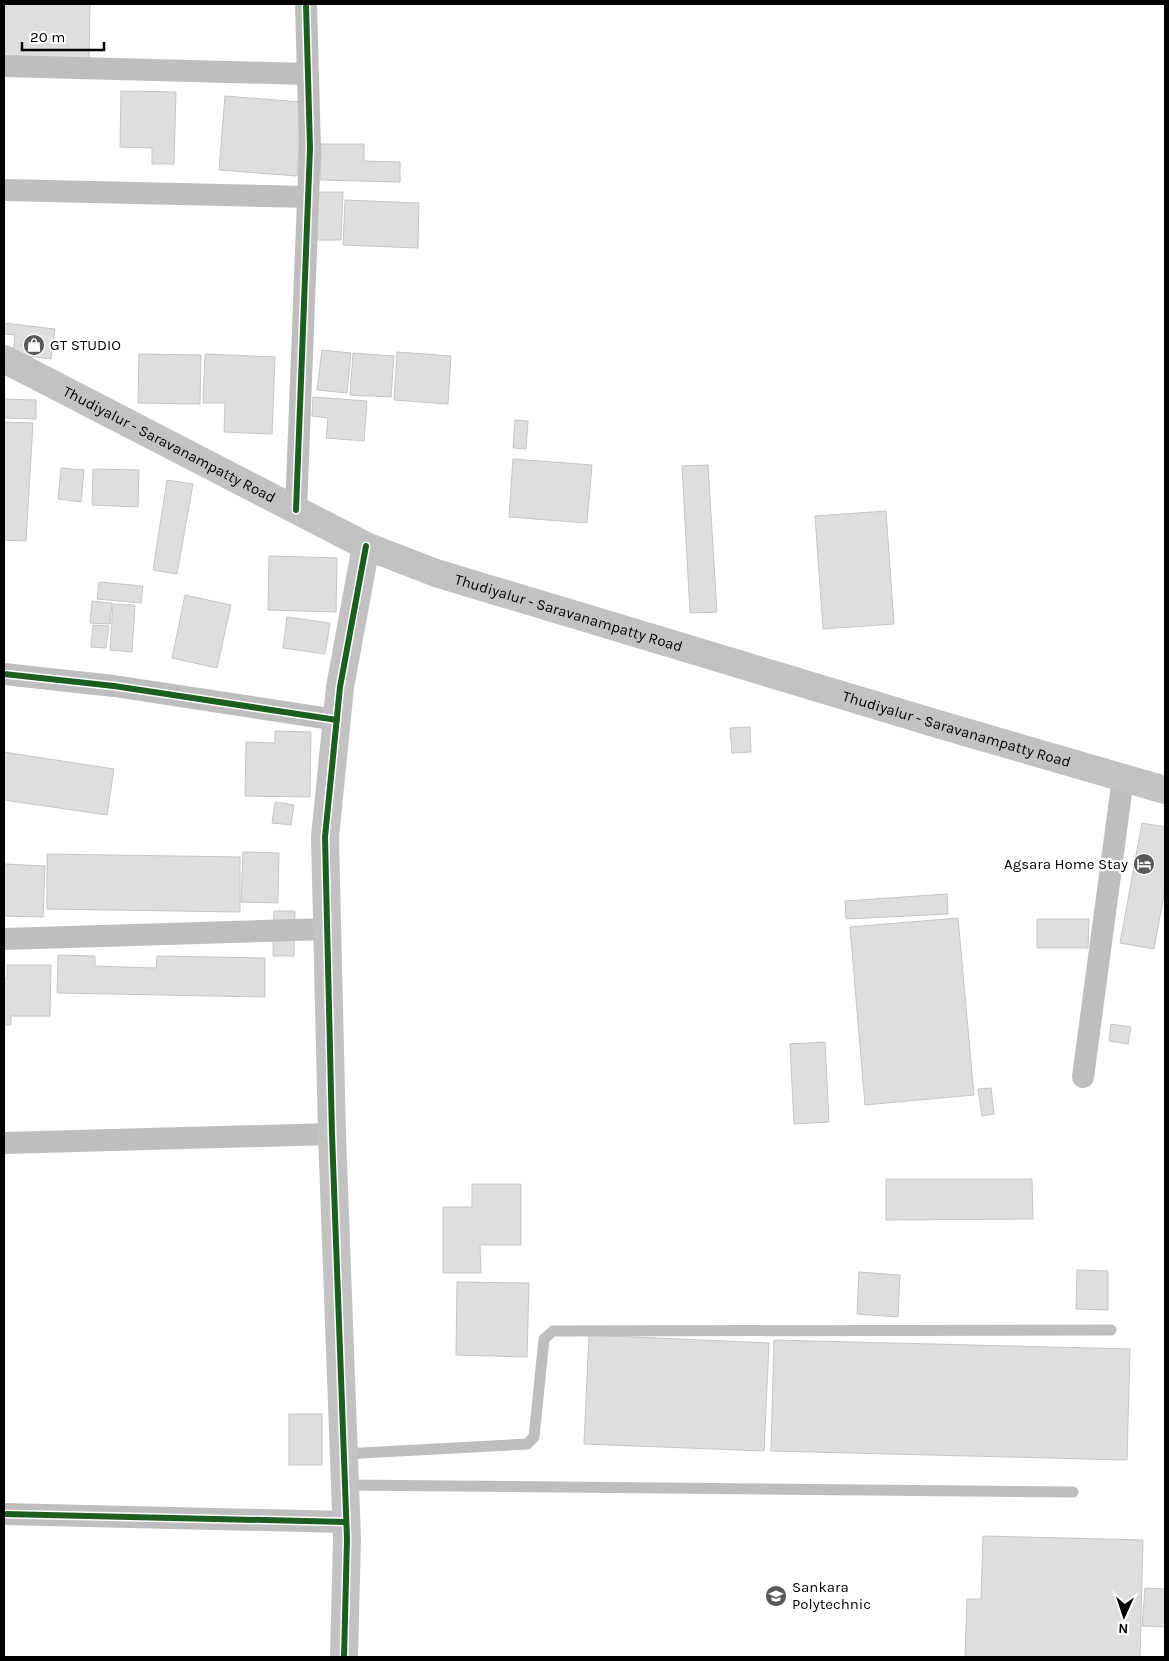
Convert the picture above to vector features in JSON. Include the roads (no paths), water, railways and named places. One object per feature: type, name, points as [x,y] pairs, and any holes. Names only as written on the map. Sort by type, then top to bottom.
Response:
[{"type":"main road","name":"Thudiyalur - Saravanampatty Road","points":[[4,359],[366,546],[436,573],[940,725],[1165,790]]},
{"type":"main road","points":[[344,1657],[346,1522],[332,1134],[325,837],[340,687],[366,546]]},
{"type":"street","points":[[296,510],[310,148],[306,4]]},
{"type":"street","points":[[4,66],[308,74]]},
{"type":"street","points":[[4,190],[307,197]]},
{"type":"street","points":[[4,674],[114,686],[337,720]]},
{"type":"street","points":[[1083,1076],[1123,778]]},
{"type":"street","points":[[4,939],[328,930]]},
{"type":"street","points":[[4,1143],[332,1134]]},
{"type":"street","points":[[4,1514],[346,1522]]},
{"type":"lane","points":[[343,1454],[527,1444],[534,1437],[544,1339],[553,1331],[1111,1330]]},
{"type":"lane","points":[[345,1485],[1073,1492]]},
{"type":"place","name":"GT STUDIO","points":[[34,345]]},
{"type":"place","name":"Agsara Home Stay","points":[[1144,864]]},
{"type":"place","name":"Sankara Polytechnic","points":[[776,1596]]}]
